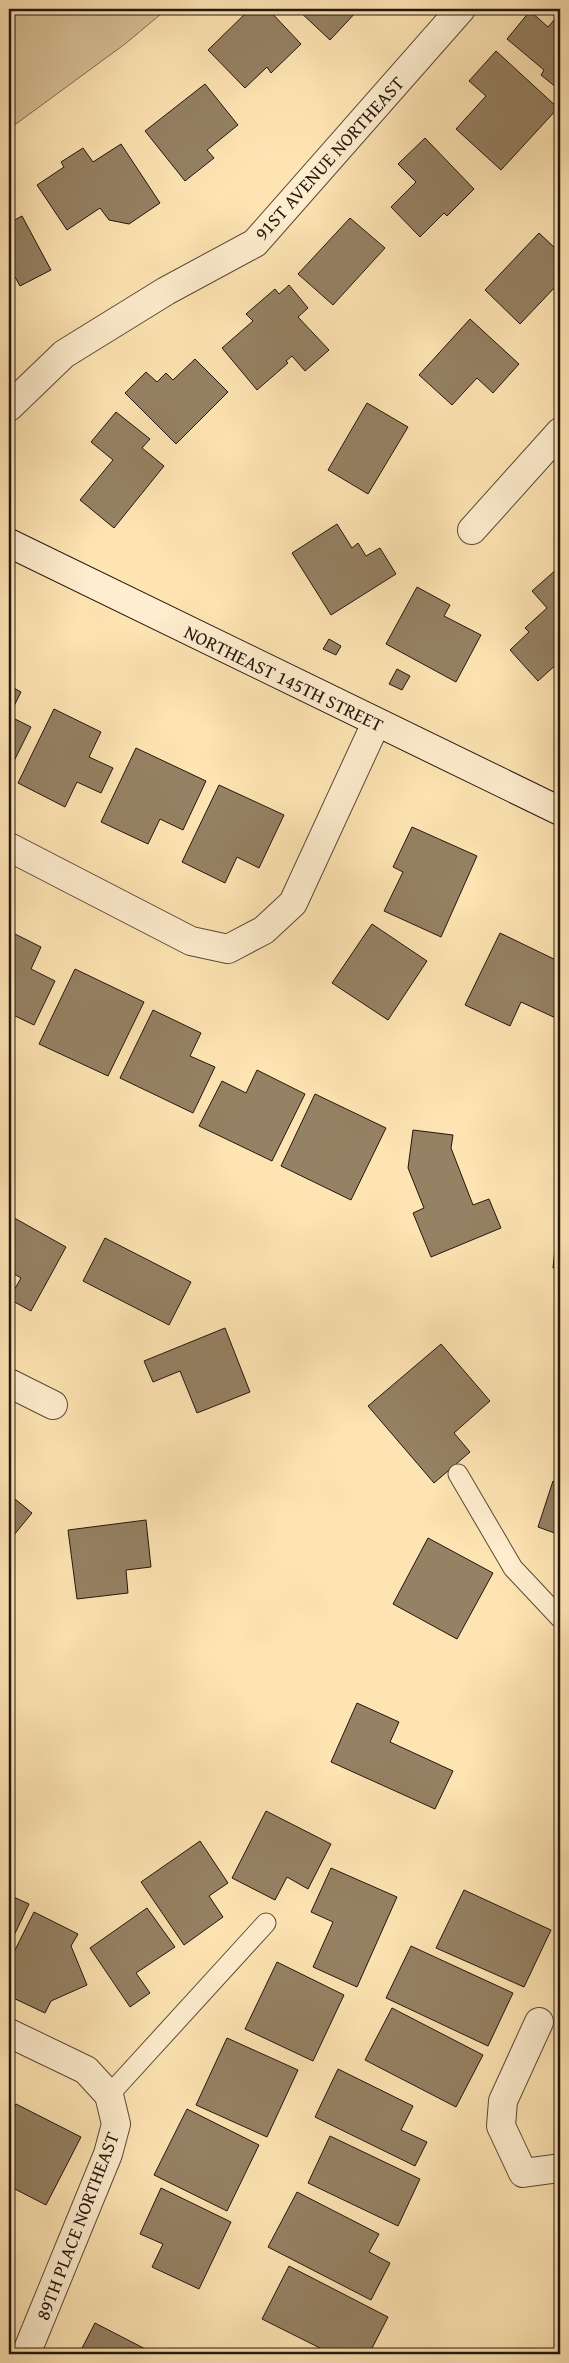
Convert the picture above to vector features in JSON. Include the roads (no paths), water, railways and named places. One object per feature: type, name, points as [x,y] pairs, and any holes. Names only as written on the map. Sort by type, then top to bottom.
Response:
[{"type":"street","name":"91ST AVENUE NORTHEAST","points":[[9,407],[64,354],[166,291],[255,243],[461,9]]},
{"type":"street","points":[[472,530],[560,432]]},
{"type":"street","name":"NORTHEAST 145TH STREET","points":[[9,543],[560,811]]},
{"type":"street","points":[[9,847],[191,940],[228,949],[264,930],[294,903],[376,723]]},
{"type":"street","points":[[9,1384],[52,1405]]},
{"type":"street","points":[[539,2022],[503,2101],[501,2126],[523,2173],[560,2168]]},
{"type":"street","points":[[9,2033],[86,2070],[110,2095]]},
{"type":"street","name":"89TH PLACE NORTHEAST","points":[[26,2354],[108,2154],[116,2124],[110,2095]]},
{"type":"lane","points":[[458,1474],[513,1568],[560,1618]]},
{"type":"lane","points":[[110,2095],[266,1923]]}]
